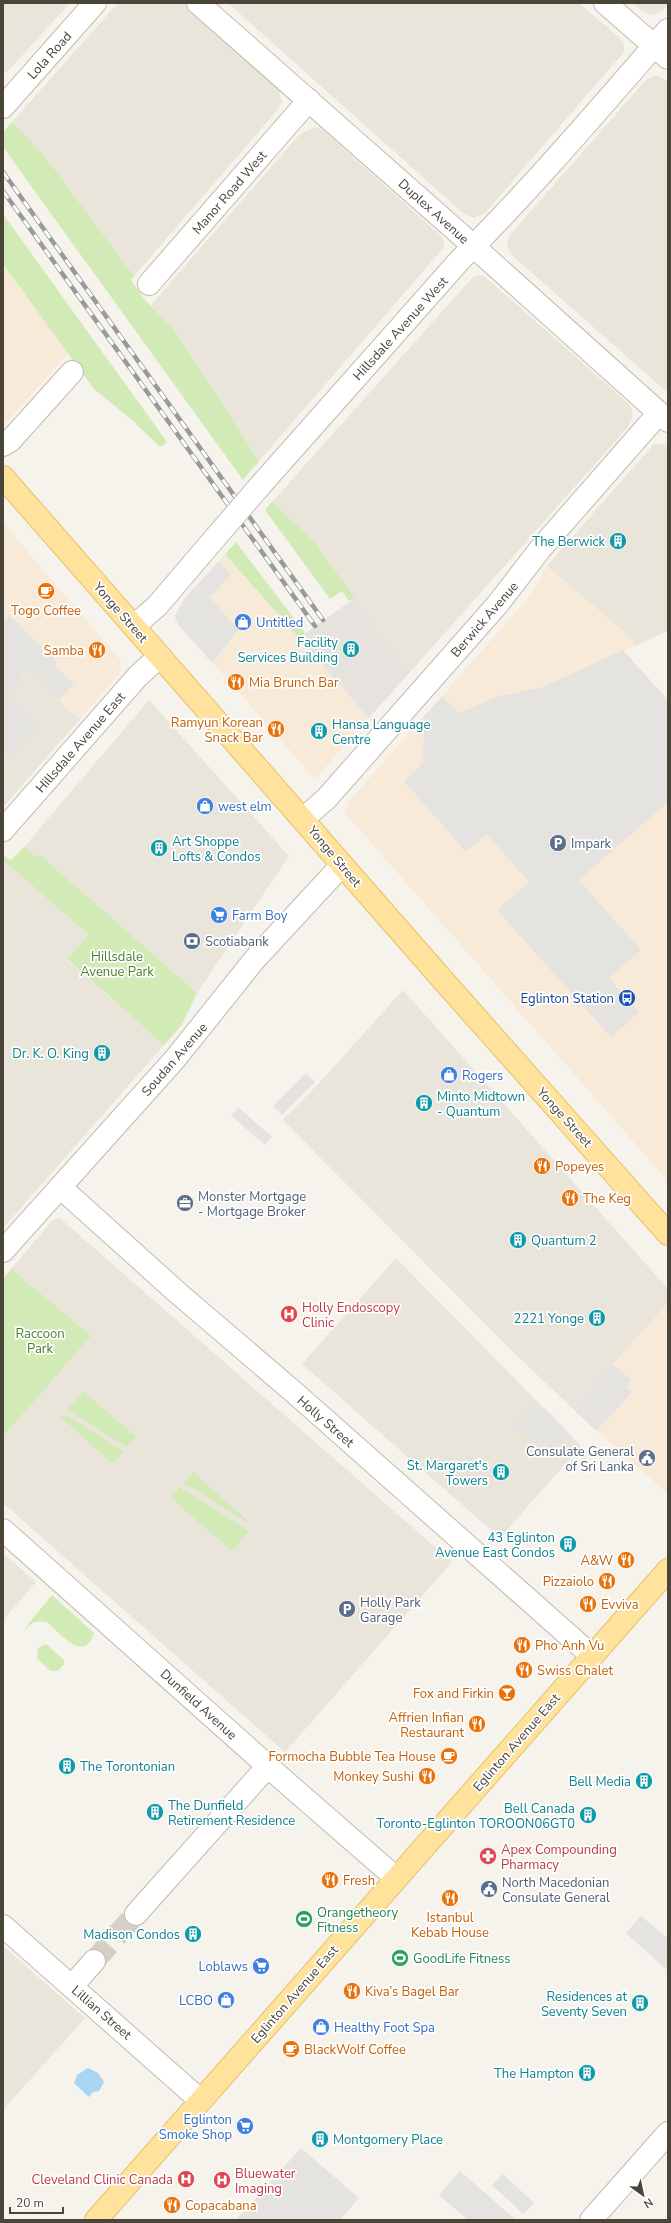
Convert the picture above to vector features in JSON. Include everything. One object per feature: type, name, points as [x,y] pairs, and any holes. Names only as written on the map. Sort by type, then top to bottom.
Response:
[{"type":"main road","name":"Yonge Street","points":[[3,477],[342,865],[668,1234]]},
{"type":"main road","name":"Eglinton Avenue East","points":[[96,2220],[200,2100],[668,1570]]},
{"type":"street","name":"Lola Road","points":[[8,101],[95,3]]},
{"type":"street","name":"Duplex Avenue","points":[[198,3],[474,246],[663,417]]},
{"type":"street","points":[[605,3],[663,45]]},
{"type":"street","name":"Hillsdale Avenue West","points":[[134,626],[162,601],[259,487],[474,246],[663,45]]},
{"type":"street","name":"Manor Road West","points":[[149,284],[309,100]]},
{"type":"street","points":[[3,445],[10,441],[72,372]]},
{"type":"street","name":"Berwick Avenue","points":[[303,819],[326,799],[487,617],[514,585],[541,548],[663,417]]},
{"type":"street","name":"Hillsdale Avenue East","points":[[3,830],[138,676],[160,656]]},
{"type":"street","name":"Soudan Avenue","points":[[3,1251],[175,1059],[255,959],[342,865]]},
{"type":"street","name":"Holly Street","points":[[60,1187],[179,1294],[301,1399],[592,1656]]},
{"type":"street","name":"Dunfield Avenue","points":[[3,1530],[396,1878]]},
{"type":"street","points":[[136,1914],[268,1766]]},
{"type":"street","name":"Lillian Street","points":[[3,1926],[200,2100]]},
{"type":"street","points":[[72,1986],[94,1962]]},
{"type":"street","points":[[591,2220],[668,2133]]},
{"type":"shaded area","points":[[3,3],[70,3],[6,73],[3,70]]},
{"type":"shaded area","points":[[118,3],[184,3],[283,90],[279,93],[282,101],[279,108],[134,276],[44,155],[12,122]]},
{"type":"shaded area","points":[[228,3],[579,3],[621,39],[624,43],[624,52],[485,213],[474,218],[463,213]]},
{"type":"shaded area","points":[[633,3],[668,4],[661,12],[651,15],[642,11]]},
{"type":"shaded area","points":[[656,75],[668,81],[668,393],[514,257],[507,247],[509,236],[646,80]]},
{"type":"shaded area","points":[[315,127],[324,131],[442,237],[445,246],[259,461],[173,328],[151,305],[300,134]]},
{"type":"shaded area","points":[[3,264],[68,353],[8,421],[3,422]]},
{"type":"shaded area","points":[[483,275],[630,405],[633,415],[628,427],[411,671],[401,662],[314,541],[272,502],[472,278]]},
{"type":"shaded area","name":"The Berwick","points":[[654,444],[668,445],[668,631],[634,646],[631,638],[547,566]]},
{"type":"shaded area","points":[[3,523],[121,661],[120,673],[80,719],[65,707],[32,670],[29,673],[26,670],[21,675],[24,678],[8,692],[39,727],[9,757],[3,752]]},
{"type":"shaded area","points":[[225,554],[369,718],[315,779],[175,620],[177,611],[185,598]]},
{"type":"shaded area","points":[[219,561],[231,575],[210,597],[238,630],[212,663],[178,624],[175,616],[185,598]]},
{"type":"shaded area","points":[[547,566],[631,638],[634,646],[624,651],[668,702],[668,1181],[345,813],[350,800],[530,596]]},
{"type":"shaded area","name":"Facility Services Building","points":[[355,598],[401,662],[411,671],[369,718],[299,638]]},
{"type":"shaded area","points":[[9,615],[57,662],[54,665],[74,684],[59,700],[32,670],[29,673],[26,670],[21,674],[24,678],[8,692],[39,727],[9,757],[3,752],[3,622]]},
{"type":"shaded area","name":"Impark","points":[[623,650],[668,700],[668,802],[579,880],[641,950],[609,978],[639,1012],[611,1037],[497,910],[529,882],[487,834],[466,852],[404,781],[423,763],[424,729],[416,733],[412,729],[442,697],[460,713],[496,697],[543,687]]},
{"type":"shaded area","points":[[26,670],[32,670],[65,707],[80,719],[3,807],[3,752],[9,757],[8,692],[24,678],[21,675]]},
{"type":"shaded area","name":"Art Shoppe Lofts & Condos","points":[[149,700],[289,856],[197,993],[39,854],[36,857],[24,847]]},
{"type":"shaded area","points":[[3,860],[89,935],[67,960],[164,1045],[3,1228]]},
{"type":"shaded area","points":[[403,990],[668,1289],[668,1303],[573,1409],[508,1347],[283,1120],[321,1081]]},
{"type":"shaded area","points":[[306,1073],[315,1082],[282,1115],[273,1106]]},
{"type":"shaded area","points":[[238,1107],[272,1137],[265,1145],[231,1116]]},
{"type":"shaded area","points":[[61,1219],[452,1562],[285,1752],[3,1503],[3,1437],[90,1337],[11,1269],[52,1221]]},
{"type":"shaded area","points":[[396,1258],[581,1446],[500,1538],[302,1364]]},
{"type":"shaded area","points":[[668,1303],[668,1494],[573,1409]]},
{"type":"shaded area","points":[[613,1364],[631,1380],[626,1387],[632,1392],[596,1431],[573,1409]]},
{"type":"shaded area","points":[[534,1401],[543,1410],[545,1408],[575,1440],[563,1442],[554,1451],[540,1439],[537,1444],[526,1434],[523,1437],[512,1426]]},
{"type":"shaded area","points":[[3,1553],[36,1582],[3,1620]]},
{"type":"shaded area","points":[[641,1916],[668,1939],[668,1971],[626,1933]]},
{"type":"shaded area","points":[[3,1946],[85,2018],[3,2110]]},
{"type":"shaded area","points":[[301,2148],[359,2198],[340,2220],[236,2220]]},
{"type":"shaded area","points":[[460,2171],[516,2220],[468,2220],[439,2195]]},
{"type":"shaded area","points":[[503,2174],[534,2203],[523,2214],[492,2185]]},
{"type":"green space","points":[[12,122],[44,155],[134,276],[131,280],[144,299],[173,328],[259,461],[243,480],[3,147],[3,132]]},
{"type":"green space","points":[[3,214],[167,442],[160,447],[131,419],[94,389],[3,264]]},
{"type":"green space","points":[[272,502],[314,541],[355,598],[349,601],[342,591],[330,599],[265,510]]},
{"type":"green space","points":[[236,542],[305,633],[299,638],[225,554]]},
{"type":"green space","name":"Hillsdale Avenue Park","points":[[24,847],[36,857],[39,854],[197,993],[181,1026],[164,1045],[67,959],[89,935],[3,860],[3,856],[11,860]]},
{"type":"green space","name":"Raccoon Park","points":[[11,1269],[91,1336],[3,1437],[3,1279]]},
{"type":"green space","points":[[83,1391],[136,1437],[127,1447],[67,1410]]},
{"type":"green space","points":[[64,1414],[124,1452],[113,1464],[61,1417]]},
{"type":"green space","points":[[193,1472],[248,1521],[247,1522],[184,1483]]},
{"type":"green space","points":[[180,1487],[249,1531],[232,1551],[171,1498]]},
{"type":"green space","points":[[52,1595],[94,1633],[90,1642],[84,1646],[72,1644],[47,1622],[43,1621],[33,1623],[23,1633],[29,1623]]},
{"type":"green space","points":[[46,1644],[64,1660],[64,1664],[58,1671],[50,1671],[37,1658],[38,1648]]},
{"type":"water","points":[[88,2068],[98,2073],[104,2082],[99,2091],[93,2092],[89,2097],[74,2083],[77,2075]]},
{"type":"tunnel","points":[[94,1961],[136,1914]]},
{"type":"railway","points":[[3,172],[323,620]]},
{"type":"railway","points":[[3,191],[315,626]]},
{"type":"place","name":"The Berwick","points":[[618,541]]},
{"type":"place","name":"Togo Coffee","points":[[46,591]]},
{"type":"place","name":"Untitled","points":[[243,622]]},
{"type":"place","name":"Facility Services Building","points":[[351,649]]},
{"type":"place","name":"Samba","points":[[97,650]]},
{"type":"place","name":"Mia Brunch Bar","points":[[236,682]]},
{"type":"place","name":"Ramyun Korean Snack Bar","points":[[276,729]]},
{"type":"place","name":"Hansa Language Centre","points":[[319,731]]},
{"type":"place","name":"west elm","points":[[205,806]]},
{"type":"place","name":"Impark","points":[[558,843]]},
{"type":"place","name":"Art Shoppe Lofts & Condos","points":[[159,848]]},
{"type":"place","name":"Farm Boy","points":[[219,915]]},
{"type":"place","name":"Scotiabank","points":[[192,941]]},
{"type":"place","name":"Eglinton Station","points":[[627,998]]},
{"type":"place","name":"Dr. K. O. King","points":[[102,1053]]},
{"type":"place","name":"Rogers","points":[[449,1075]]},
{"type":"place","name":"Minto Midtown - Quantum","points":[[424,1103]]},
{"type":"place","name":"Popeyes","points":[[542,1166]]},
{"type":"place","name":"The Keg","points":[[570,1198]]},
{"type":"place","name":"Monster Mortgage - Mortgage Broker","points":[[185,1203]]},
{"type":"place","name":"Quantum 2","points":[[518,1240]]},
{"type":"place","name":"Holly Endoscopy Clinic","points":[[289,1314]]},
{"type":"place","name":"2221 Yonge","points":[[597,1318]]},
{"type":"place","name":"Consulate General of Sri Lanka","points":[[647,1458]]},
{"type":"place","name":"St. Margaret's Towers","points":[[501,1472]]},
{"type":"place","name":"43 Eglinton Avenue East Condos","points":[[568,1544]]},
{"type":"place","name":"A&W","points":[[626,1560]]},
{"type":"place","name":"Pizzaiolo","points":[[607,1581]]},
{"type":"place","name":"Evviva","points":[[588,1604]]},
{"type":"place","name":"Holly Park Garage","points":[[347,1609]]},
{"type":"place","name":"Pho Anh Vu","points":[[522,1645]]},
{"type":"place","name":"Swiss Chalet","points":[[524,1670]]},
{"type":"place","name":"Fox and Firkin","points":[[507,1693]]},
{"type":"place","name":"Affrien Infian Restaurant","points":[[477,1724]]},
{"type":"place","name":"Formocha Bubble Tea House","points":[[449,1756]]},
{"type":"place","name":"The Torontonian","points":[[67,1766]]},
{"type":"place","name":"Monkey Sushi","points":[[427,1776]]},
{"type":"place","name":"Bell Media","points":[[644,1781]]},
{"type":"place","name":"The Dunfield Retirement Residence","points":[[155,1812]]},
{"type":"place","name":"Bell Canada Toronto-Eglinton TOROON06GT0","points":[[588,1815]]},
{"type":"place","name":"Apex Compounding Pharmacy","points":[[488,1856]]},
{"type":"place","name":"Fresh","points":[[330,1880]]},
{"type":"place","name":"North Macedonian Consulate General","points":[[489,1889]]},
{"type":"place","name":"Istanbul Kebab House","points":[[450,1898]]},
{"type":"place","name":"Orangetheory Fitness","points":[[304,1919]]},
{"type":"place","name":"Madison Condos","points":[[193,1934]]},
{"type":"place","name":"GoodLife Fitness","points":[[400,1958]]},
{"type":"place","name":"Loblaws","points":[[261,1966]]},
{"type":"place","name":"Kiva’s Bagel Bar","points":[[352,1991]]},
{"type":"place","name":"LCBO","points":[[226,2000]]},
{"type":"place","name":"Residences at Seventy Seven","points":[[640,2003]]},
{"type":"place","name":"Healthy Foot Spa","points":[[321,2027]]},
{"type":"place","name":"BlackWolf Coffee","points":[[291,2049]]},
{"type":"place","name":"The Hampton","points":[[587,2073]]},
{"type":"place","name":"Eglinton Smoke Shop","points":[[245,2126]]},
{"type":"place","name":"Montgomery Place","points":[[320,2139]]},
{"type":"place","name":"Cleveland Clinic Canada","points":[[186,2179]]},
{"type":"place","name":"Bluewater Imaging","points":[[222,2180]]},
{"type":"place","name":"Copacabana","points":[[172,2205]]}]
